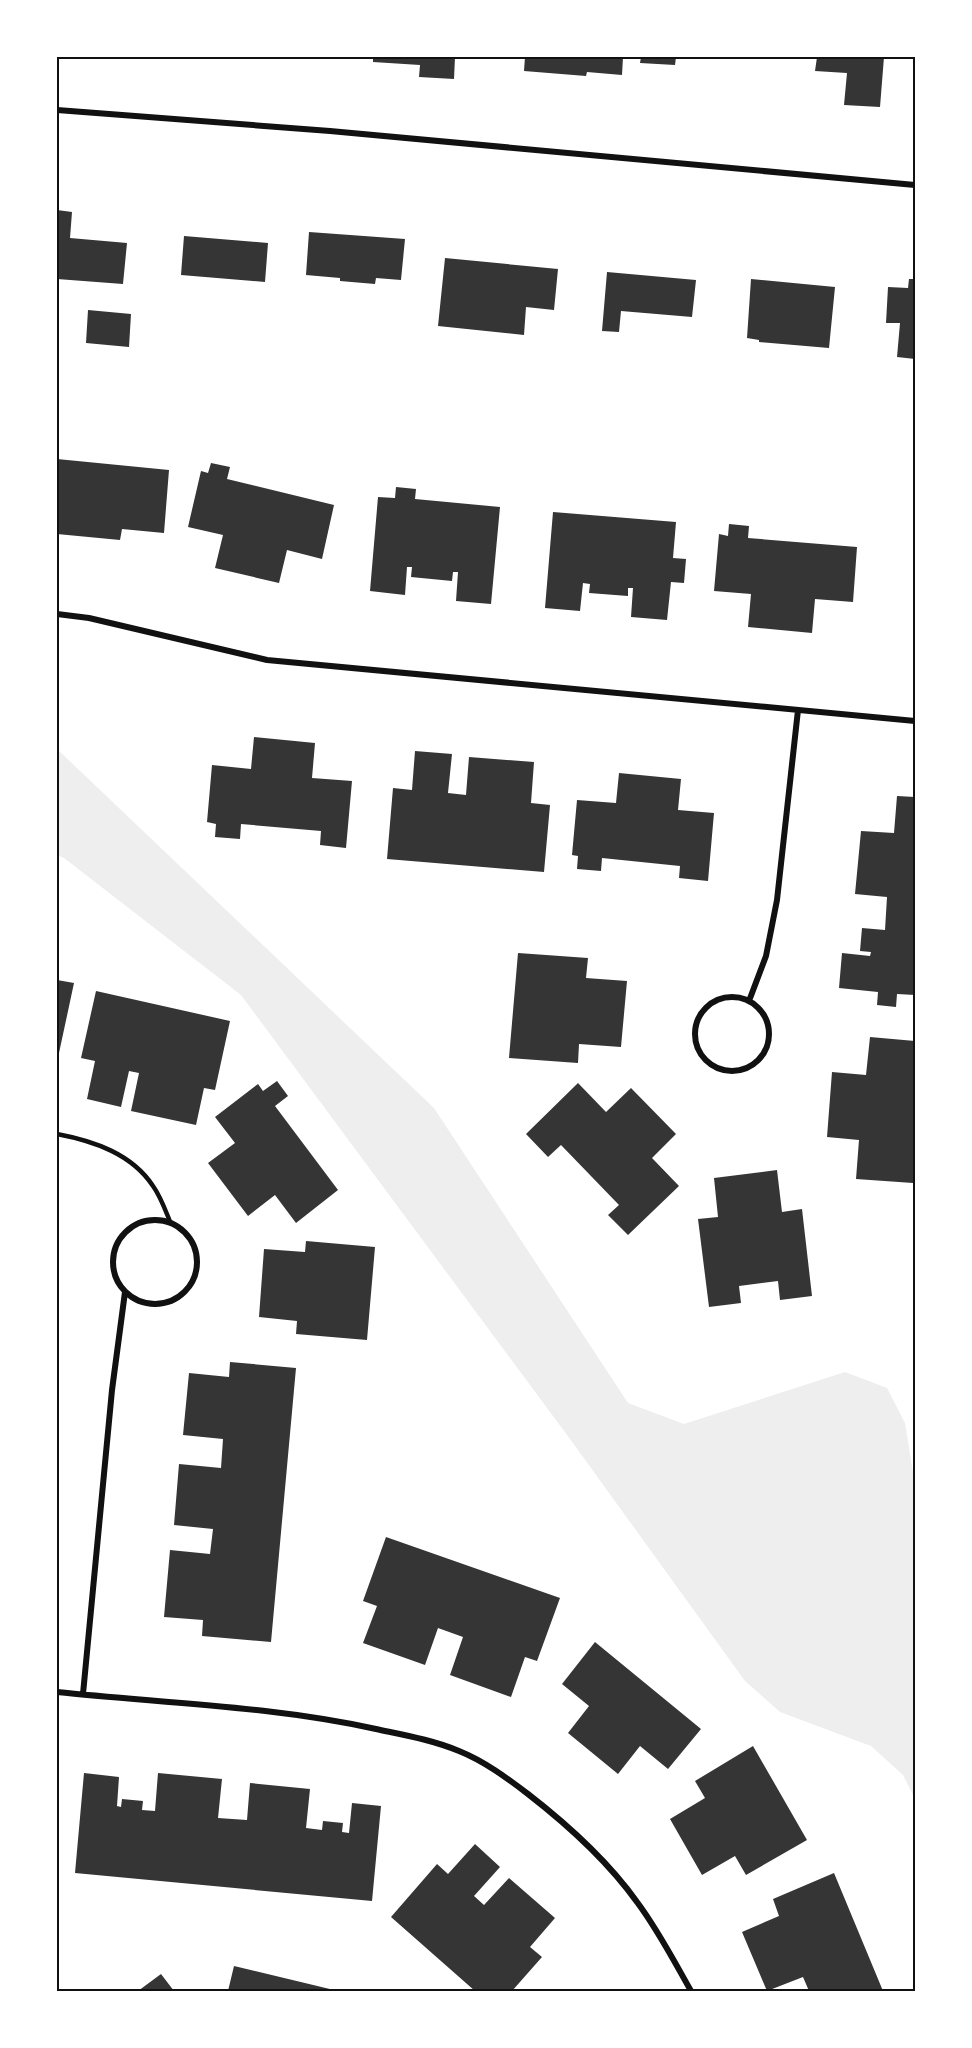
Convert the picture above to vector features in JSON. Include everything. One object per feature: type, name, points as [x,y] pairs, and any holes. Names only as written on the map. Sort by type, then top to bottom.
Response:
[{"type":"street","points":[[57,110],[318,130],[915,185]]},
{"type":"street","points":[[57,615],[89,618],[267,660],[915,722]]},
{"type":"street","points":[[749,1001],[766,956],[777,900],[798,710]]},
{"type":"street","points":[[734,997],[749,1001],[761,1011],[768,1025],[769,1041],[763,1055],[752,1066],[738,1071],[722,1070],[708,1063],[699,1051],[695,1036],[697,1021],[706,1008],[719,999],[734,997]]},
{"type":"street","points":[[157,1220],[171,1224],[183,1232],[194,1248],[196,1268],[192,1281],[174,1300],[161,1304],[148,1304],[135,1300],[125,1292],[117,1280],[113,1266],[114,1252],[120,1239],[130,1228],[143,1222],[157,1220]]},
{"type":"street","points":[[83,1694],[112,1390],[125,1292]]},
{"type":"street","points":[[57,1692],[288,1713],[347,1722],[412,1736],[460,1751],[507,1778],[558,1818],[609,1867],[637,1902],[661,1938],[691,1991]]},
{"type":"lane","points":[[57,1134],[102,1146],[121,1155],[140,1169],[154,1187],[171,1224]]},
{"type":"shaded area","points":[[57,749],[434,1108],[628,1403],[684,1424],[845,1372],[887,1388],[905,1423],[915,1485],[915,1799],[903,1775],[871,1746],[780,1712],[745,1681],[570,1439],[241,995],[64,858],[57,855]]},
{"type":"building","points":[[373,57],[455,57],[454,79],[419,77],[420,65],[373,62]]},
{"type":"building","points":[[525,57],[623,57],[622,75],[587,72],[586,76],[524,71]]},
{"type":"building","points":[[641,57],[676,57],[675,65],[640,63]]},
{"type":"building","points":[[817,57],[884,57],[880,107],[844,105],[847,73],[815,71]]},
{"type":"building","points":[[57,210],[72,212],[70,238],[127,243],[123,284],[57,279]]},
{"type":"building","points":[[309,232],[405,239],[401,280],[376,278],[375,284],[306,275]]},
{"type":"building","points":[[184,236],[268,243],[265,282],[181,275]]},
{"type":"building","points":[[445,258],[558,269],[554,310],[526,307],[524,335],[438,326]]},
{"type":"building","points":[[607,272],[696,280],[692,317],[621,311],[619,332],[602,331]]},
{"type":"building","points":[[751,279],[835,287],[829,348],[759,342],[759,340],[747,338]]},
{"type":"building","points":[[909,279],[915,279],[915,359],[897,357],[900,323],[886,323],[888,287],[908,288]]},
{"type":"building","points":[[88,310],[131,314],[129,347],[86,343]]},
{"type":"building","points":[[57,459],[169,470],[164,533],[122,529],[120,540],[57,534]]},
{"type":"building","points":[[211,463],[230,467],[227,479],[334,505],[322,559],[287,550],[279,583],[215,568],[223,535],[188,527],[201,471],[208,473]]},
{"type":"building","points":[[396,487],[416,489],[415,499],[500,507],[491,604],[456,601],[458,572],[453,572],[452,581],[411,577],[412,567],[407,567],[405,595],[370,591],[378,497],[395,498]]},
{"type":"building","points":[[553,512],[676,522],[673,558],[686,559],[684,583],[671,582],[667,620],[631,617],[633,588],[628,588],[628,596],[589,593],[590,584],[583,583],[580,611],[545,608]]},
{"type":"building","points":[[729,524],[749,526],[748,538],[857,547],[853,602],[815,599],[812,633],[748,627],[751,594],[714,591],[719,534],[728,536]]},
{"type":"building","points":[[254,737],[315,743],[312,778],[352,781],[346,848],[320,845],[321,831],[241,824],[240,839],[215,837],[216,824],[207,822],[212,765],[251,769]]},
{"type":"building","points":[[415,751],[452,754],[448,793],[466,795],[469,757],[534,762],[531,803],[550,805],[544,872],[387,859],[393,788],[412,790]]},
{"type":"building","points":[[619,773],[681,779],[678,810],[714,813],[708,881],[679,878],[680,866],[602,858],[601,871],[577,869],[578,856],[572,855],[577,800],[616,803]]},
{"type":"building","points":[[897,796],[915,797],[915,995],[897,994],[896,1007],[877,1005],[878,992],[839,988],[842,953],[870,956],[871,952],[860,951],[862,928],[885,930],[887,897],[855,894],[861,831],[894,833]]},
{"type":"building","points":[[518,953],[588,958],[586,978],[627,981],[621,1047],[579,1044],[578,1063],[509,1058]]},
{"type":"building","points":[[57,980],[74,983],[59,1053],[57,1053]]},
{"type":"building","points":[[96,991],[230,1021],[215,1090],[204,1088],[196,1125],[131,1111],[139,1073],[129,1071],[121,1107],[87,1099],[95,1061],[81,1058]]},
{"type":"building","points":[[870,1037],[915,1041],[915,1181],[913,1183],[856,1179],[859,1140],[827,1137],[832,1072],[866,1075]]},
{"type":"building","points":[[277,1081],[288,1096],[275,1106],[338,1190],[296,1223],[275,1195],[248,1216],[208,1163],[235,1143],[215,1117],[258,1084],[263,1091]]},
{"type":"building","points":[[578,1083],[606,1112],[631,1088],[676,1134],[652,1158],[679,1186],[628,1235],[608,1215],[619,1205],[561,1145],[548,1157],[526,1134]]},
{"type":"building","points":[[777,1170],[782,1212],[802,1209],[812,1296],[780,1300],[778,1281],[739,1286],[741,1303],[709,1307],[698,1219],[718,1217],[714,1178]]},
{"type":"building","points":[[306,1241],[375,1247],[367,1340],[296,1334],[297,1321],[259,1317],[264,1249],[305,1252]]},
{"type":"building","points":[[230,1362],[296,1368],[271,1642],[202,1636],[203,1620],[164,1617],[170,1550],[210,1554],[213,1529],[174,1525],[179,1464],[221,1468],[223,1439],[183,1435],[189,1373],[229,1377]]},
{"type":"building","points":[[386,1537],[560,1598],[537,1661],[525,1657],[511,1697],[450,1675],[463,1637],[438,1628],[425,1665],[363,1643],[377,1606],[363,1601]]},
{"type":"building","points":[[595,1642],[701,1729],[668,1769],[640,1746],[618,1774],[568,1733],[589,1706],[562,1684]]},
{"type":"building","points":[[753,1746],[807,1840],[746,1875],[735,1856],[702,1875],[670,1819],[705,1798],[695,1781]]},
{"type":"building","points":[[84,1773],[119,1777],[117,1806],[121,1807],[122,1799],[143,1801],[142,1810],[155,1811],[158,1773],[222,1779],[218,1818],[247,1820],[250,1783],[310,1789],[306,1828],[322,1830],[323,1821],[343,1823],[342,1832],[349,1833],[352,1803],[381,1806],[372,1901],[75,1873]]},
{"type":"building","points":[[475,1844],[500,1867],[474,1896],[484,1905],[509,1878],[555,1918],[530,1947],[542,1957],[512,1991],[475,1991],[391,1917],[437,1864],[448,1874]]},
{"type":"building","points":[[834,1873],[883,1991],[809,1991],[803,1977],[767,1991],[742,1932],[779,1916],[773,1899]]},
{"type":"building","points":[[234,1966],[334,1990],[334,1991],[228,1991]]},
{"type":"building","points":[[161,1974],[174,1991],[138,1991]]}]
